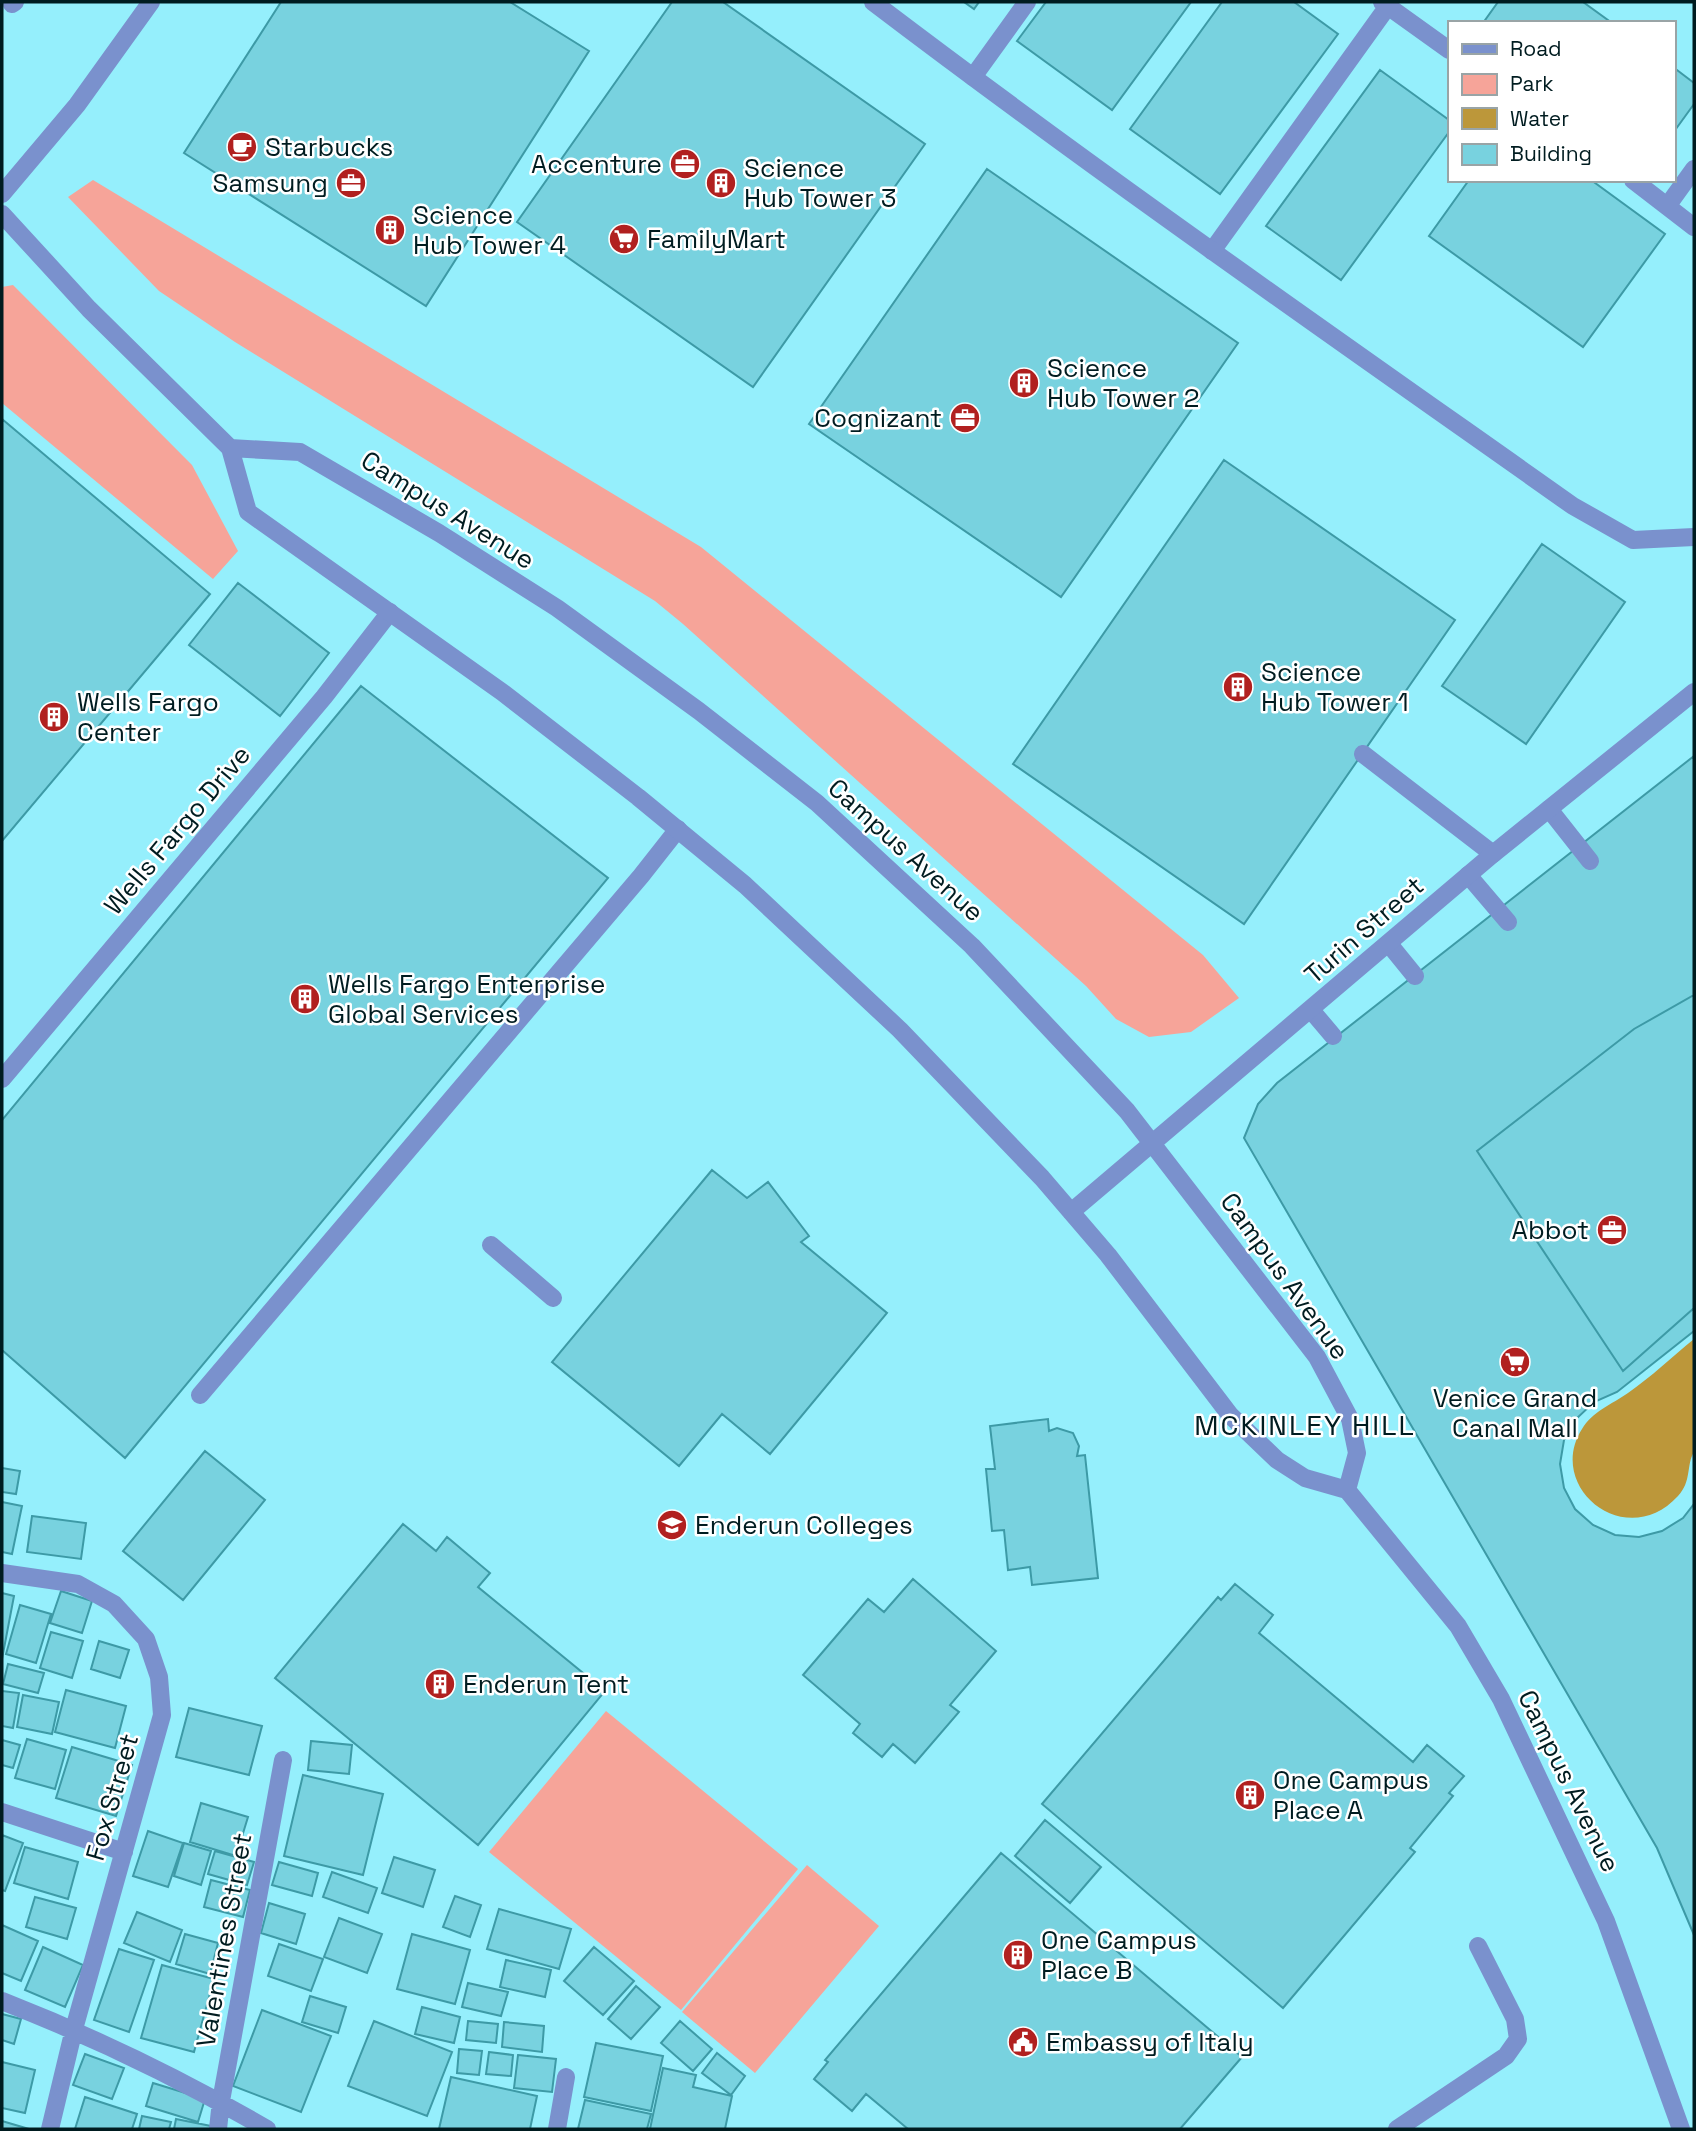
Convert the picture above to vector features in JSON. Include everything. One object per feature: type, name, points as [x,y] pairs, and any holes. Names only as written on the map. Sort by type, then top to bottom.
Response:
[{"type":"street","points":[[2,194],[77,104],[151,2]]},
{"type":"street","points":[[873,2],[1212,251],[1573,506],[1633,540],[1694,537]]},
{"type":"street","points":[[973,77],[1027,2]]},
{"type":"street","points":[[1212,251],[1385,4],[1448,49]]},
{"type":"street","points":[[1668,205],[1694,169]]},
{"type":"street","points":[[1636,182],[1694,227]]},
{"type":"street","points":[[2,214],[89,309],[230,448],[248,512],[502,692],[745,885],[901,1030],[1042,1178],[1108,1255],[1230,1415],[1286,1466],[1305,1478],[1347,1490]]},
{"type":"street","name":"Campus Avenue","points":[[230,448],[300,452],[330,468],[557,608],[699,711],[817,803],[972,946],[1127,1111],[1317,1357],[1350,1419],[1357,1453],[1347,1490],[1458,1626],[1502,1699],[1606,1921],[1681,2129]]},
{"type":"street","name":"Wells Fargo Drive","points":[[2,1079],[324,697],[390,612]]},
{"type":"street","name":"Turin Street","points":[[1070,1212],[1493,854],[1694,692]]},
{"type":"street","points":[[1363,754],[1493,854]]},
{"type":"street","points":[[1549,809],[1590,861]]},
{"type":"street","points":[[200,1395],[641,876],[677,829]]},
{"type":"street","points":[[1468,875],[1508,922]]},
{"type":"street","points":[[1389,944],[1415,976]]},
{"type":"street","points":[[1311,1010],[1333,1036]]},
{"type":"street","points":[[491,1245],[553,1298]]},
{"type":"street","name":"Fox Street","points":[[2,1573],[78,1584],[114,1604],[146,1639],[159,1677],[162,1715],[74,2029],[50,2129]]},
{"type":"street","name":"Valentines Street","points":[[218,2129],[283,1760]]},
{"type":"street","points":[[2,1811],[124,1852]]},
{"type":"street","points":[[1397,2129],[1506,2056],[1518,2039],[1515,2019],[1478,1945]]},
{"type":"street","points":[[2,2001],[74,2029],[221,2101],[267,2129]]},
{"type":"street","points":[[557,2129],[566,2077]]},
{"type":"green space","points":[[93,180],[701,547],[1203,955],[1239,998],[1191,1032],[1149,1037],[1116,1019],[1086,986],[655,601],[235,342],[159,291],[68,197]]},
{"type":"green space","points":[[13,285],[192,465],[238,551],[213,579],[2,403],[2,287]]},
{"type":"green space","points":[[606,1711],[798,1869],[681,2010],[489,1852]]},
{"type":"green space","points":[[807,1865],[879,1926],[755,2073],[682,2012]]},
{"type":"water","points":[[1694,1339],[1694,1452],[1685,1485],[1678,1496],[1657,1512],[1636,1518],[1615,1515],[1597,1506],[1582,1491],[1574,1472],[1573,1451],[1582,1429],[1597,1413],[1637,1387]]},
{"type":"building","name":"Science Hub Tower 4","points":[[281,2],[510,2],[589,51],[426,306],[184,153]]},
{"type":"building","name":"Science Hub Tower 3","points":[[672,2],[723,2],[925,144],[753,387],[517,222]]},
{"type":"building","points":[[964,2],[979,2],[974,9]]},
{"type":"building","points":[[1046,2],[1191,2],[1112,110],[1017,41]]},
{"type":"building","points":[[1222,2],[1294,2],[1338,34],[1220,194],[1130,129]]},
{"type":"building","points":[[1498,2],[1583,2],[1609,21],[1484,21]]},
{"type":"building","points":[[1675,69],[1694,83],[1694,104],[1675,130]]},
{"type":"building","points":[[1380,70],[1448,119],[1448,133],[1341,280],[1266,226]]},
{"type":"building","name":"Science Hub Tower 2","points":[[987,169],[1238,343],[1061,597],[809,424]]},
{"type":"building","points":[[1468,182],[1594,182],[1665,234],[1583,347],[1429,236]]},
{"type":"building","name":"Wells Fargo Center","points":[[2,419],[210,594],[2,841]]},
{"type":"building","name":"Science Hub Tower 1","points":[[1224,460],[1455,620],[1244,924],[1013,764]]},
{"type":"building","points":[[1542,544],[1625,602],[1526,744],[1442,686]]},
{"type":"building","points":[[238,583],[329,653],[280,716],[189,645]]},
{"type":"building","name":"Wells Fargo Enterprise Global Services","points":[[361,686],[608,878],[125,1458],[2,1350],[2,1120]]},
{"type":"building","name":"Venice Grand Canal Mall","points":[[1694,756],[1694,1331],[1617,1392],[1594,1402],[1576,1419],[1564,1440],[1560,1464],[1564,1488],[1575,1509],[1593,1525],[1615,1535],[1639,1537],[1662,1531],[1683,1518],[1694,1504],[1694,1935],[1657,1848],[1244,1138],[1258,1104],[1277,1083]]},
{"type":"building","name":"Abbot","points":[[1694,995],[1694,1308],[1623,1371],[1477,1151],[1634,1029]]},
{"type":"building","points":[[712,1170],[747,1198],[768,1182],[809,1236],[801,1242],[887,1313],[770,1454],[722,1414],[679,1466],[552,1362]]},
{"type":"building","points":[[1048,1419],[1049,1431],[1057,1428],[1073,1433],[1079,1446],[1077,1456],[1085,1455],[1098,1578],[1032,1585],[1030,1567],[1008,1570],[1004,1530],[992,1531],[986,1469],[995,1469],[990,1426]]},
{"type":"building","points":[[205,1451],[265,1500],[183,1600],[123,1551]]},
{"type":"building","points":[[2,1468],[20,1471],[16,1494],[2,1492]]},
{"type":"building","points":[[2,1502],[22,1506],[12,1554],[2,1552]]},
{"type":"building","points":[[32,1516],[86,1523],[81,1559],[27,1552]]},
{"type":"building","name":"Enderun Tent","points":[[403,1524],[436,1551],[447,1537],[490,1573],[478,1587],[605,1691],[478,1845],[275,1678]]},
{"type":"building","points":[[913,1579],[996,1651],[950,1705],[959,1712],[915,1763],[893,1744],[882,1757],[853,1733],[860,1724],[803,1675],[868,1599],[884,1612]]},
{"type":"building","name":"One Campus Place A","points":[[1235,1584],[1273,1615],[1259,1633],[1413,1762],[1427,1745],[1464,1776],[1449,1793],[1453,1796],[1410,1848],[1415,1852],[1283,2008],[1042,1804],[1218,1597],[1221,1600]]},
{"type":"building","points":[[61,1591],[92,1601],[82,1633],[50,1623]]},
{"type":"building","points":[[2,1593],[14,1596],[2,1659]]},
{"type":"building","points":[[20,1605],[51,1614],[36,1663],[6,1654]]},
{"type":"building","points":[[51,1632],[83,1641],[72,1678],[40,1668]]},
{"type":"building","points":[[99,1641],[129,1650],[120,1678],[91,1669]]},
{"type":"building","points":[[8,1664],[44,1673],[38,1693],[3,1684]]},
{"type":"building","points":[[66,1690],[126,1706],[115,1748],[55,1732]]},
{"type":"building","points":[[2,1691],[19,1693],[13,1728],[2,1726]]},
{"type":"building","points":[[23,1695],[59,1702],[52,1734],[17,1727]]},
{"type":"building","points":[[189,1708],[262,1726],[249,1775],[176,1757]]},
{"type":"building","points":[[27,1739],[66,1750],[55,1789],[15,1778]]},
{"type":"building","points":[[2,1740],[20,1745],[13,1768],[2,1765]]},
{"type":"building","points":[[311,1741],[352,1745],[349,1774],[308,1770]]},
{"type":"building","points":[[72,1747],[132,1765],[116,1816],[56,1798]]},
{"type":"building","points":[[303,1775],[383,1794],[363,1875],[284,1856]]},
{"type":"building","points":[[201,1803],[248,1817],[236,1856],[190,1842]]},
{"type":"building","points":[[1045,1820],[1101,1867],[1070,1903],[1015,1856]]},
{"type":"building","points":[[148,1831],[183,1843],[168,1887],[133,1876]]},
{"type":"building","points":[[2,1835],[23,1843],[5,1891],[2,1890]]},
{"type":"building","points":[[184,1843],[211,1851],[201,1885],[174,1876]]},
{"type":"building","points":[[25,1847],[78,1862],[68,1899],[14,1883]]},
{"type":"building","points":[[215,1851],[254,1862],[247,1885],[208,1874]]},
{"type":"building","name":"One Campus Place B","points":[[1001,1853],[1242,2057],[1180,2129],[908,2129],[866,2094],[852,2111],[814,2079],[828,2062],[825,2060]]},
{"type":"building","points":[[394,1857],[435,1870],[423,1907],[382,1893]]},
{"type":"building","points":[[279,1862],[318,1873],[312,1896],[272,1885]]},
{"type":"building","points":[[332,1872],[377,1888],[368,1913],[323,1897]]},
{"type":"building","points":[[211,1880],[250,1890],[243,1917],[204,1907]]},
{"type":"building","points":[[455,1896],[481,1905],[470,1937],[443,1927]]},
{"type":"building","points":[[35,1897],[76,1908],[67,1939],[26,1927]]},
{"type":"building","points":[[269,1903],[305,1914],[296,1944],[261,1933]]},
{"type":"building","points":[[499,1909],[571,1929],[559,1969],[487,1949]]},
{"type":"building","points":[[137,1912],[182,1930],[170,1962],[124,1943]]},
{"type":"building","points":[[339,1918],[382,1934],[367,1973],[324,1957]]},
{"type":"building","points":[[2,1925],[38,1941],[21,1981],[2,1973]]},
{"type":"building","points":[[185,1934],[218,1943],[210,1974],[176,1964]]},
{"type":"building","points":[[412,1934],[470,1950],[455,2004],[397,1989]]},
{"type":"building","points":[[279,1944],[323,1959],[311,1991],[268,1976]]},
{"type":"building","points":[[43,1947],[83,1965],[65,2007],[25,1990]]},
{"type":"building","points":[[594,1947],[634,1981],[603,2015],[564,1981]]},
{"type":"building","points":[[119,1949],[154,1960],[129,2032],[94,2020]]},
{"type":"building","points":[[506,1960],[551,1970],[545,1997],[500,1987]]},
{"type":"building","points":[[162,1965],[214,1979],[194,2052],[141,2038]]},
{"type":"building","points":[[468,1983],[508,1992],[501,2016],[462,2007]]},
{"type":"building","points":[[636,1986],[660,2007],[631,2039],[608,2019]]},
{"type":"building","points":[[310,1996],[346,2007],[338,2033],[302,2022]]},
{"type":"building","points":[[422,2007],[460,2017],[454,2043],[415,2034]]},
{"type":"building","points":[[262,2010],[331,2036],[301,2112],[233,2086]]},
{"type":"building","points":[[2,2014],[21,2019],[14,2044],[2,2040]]},
{"type":"building","points":[[374,2021],[452,2052],[427,2116],[348,2086]]},
{"type":"building","points":[[468,2021],[498,2024],[496,2043],[466,2040]]},
{"type":"building","points":[[680,2021],[712,2049],[693,2071],[661,2043]]},
{"type":"building","points":[[504,2022],[544,2026],[542,2052],[502,2047]]},
{"type":"building","points":[[596,2043],[663,2056],[651,2111],[584,2097]]},
{"type":"building","points":[[459,2049],[482,2051],[479,2075],[457,2073]]},
{"type":"building","points":[[489,2052],[513,2055],[511,2076],[486,2074]]},
{"type":"building","points":[[717,2053],[745,2076],[731,2095],[702,2073]]},
{"type":"building","points":[[85,2054],[124,2068],[112,2099],[73,2085]]},
{"type":"building","points":[[518,2055],[556,2059],[552,2092],[514,2088]]},
{"type":"building","points":[[2,2062],[35,2070],[25,2113],[2,2108]]},
{"type":"building","points":[[663,2068],[696,2075],[693,2087],[732,2096],[725,2129],[650,2129]]},
{"type":"building","points":[[451,2077],[537,2096],[530,2129],[439,2129]]},
{"type":"building","points":[[153,2083],[205,2099],[198,2122],[146,2106]]},
{"type":"building","points":[[85,2097],[137,2114],[132,2129],[75,2129]]},
{"type":"building","points":[[585,2100],[651,2114],[647,2129],[578,2129]]},
{"type":"building","points":[[142,2116],[171,2122],[169,2129],[139,2129]]},
{"type":"building","points":[[176,2119],[216,2127],[174,2129]]},
{"type":"building","points":[[2,2121],[29,2129],[2,2129]]},
{"type":"place","name":"Starbucks","points":[[242,147]]},
{"type":"place","name":"Accenture","points":[[685,164]]},
{"type":"place","name":"Samsung","points":[[351,183]]},
{"type":"place","name":"Science Hub Tower 3","points":[[721,183]]},
{"type":"place","name":"Science Hub Tower 4","points":[[390,230]]},
{"type":"place","name":"FamilyMart","points":[[624,239]]},
{"type":"place","name":"Science Hub Tower 2","points":[[1024,383]]},
{"type":"place","name":"Cognizant","points":[[965,418]]},
{"type":"place","name":"Science Hub Tower 1","points":[[1238,687]]},
{"type":"place","name":"Wells Fargo Center","points":[[54,717]]},
{"type":"place","name":"Wells Fargo Enterprise Global Services","points":[[305,999]]},
{"type":"place","name":"Abbot","points":[[1612,1230]]},
{"type":"place","name":"Venice Grand Canal Mall","points":[[1515,1362]]},
{"type":"place","name":"Enderun Colleges","points":[[672,1525]]},
{"type":"place","name":"Enderun Tent","points":[[440,1684]]},
{"type":"place","name":"One Campus Place A","points":[[1250,1795]]},
{"type":"place","name":"One Campus Place B","points":[[1018,1955]]},
{"type":"place","name":"Embassy of Italy","points":[[1023,2042]]},
{"type":"district","name":"MCKINLEY HILL","points":[[1305,1425]]}]
